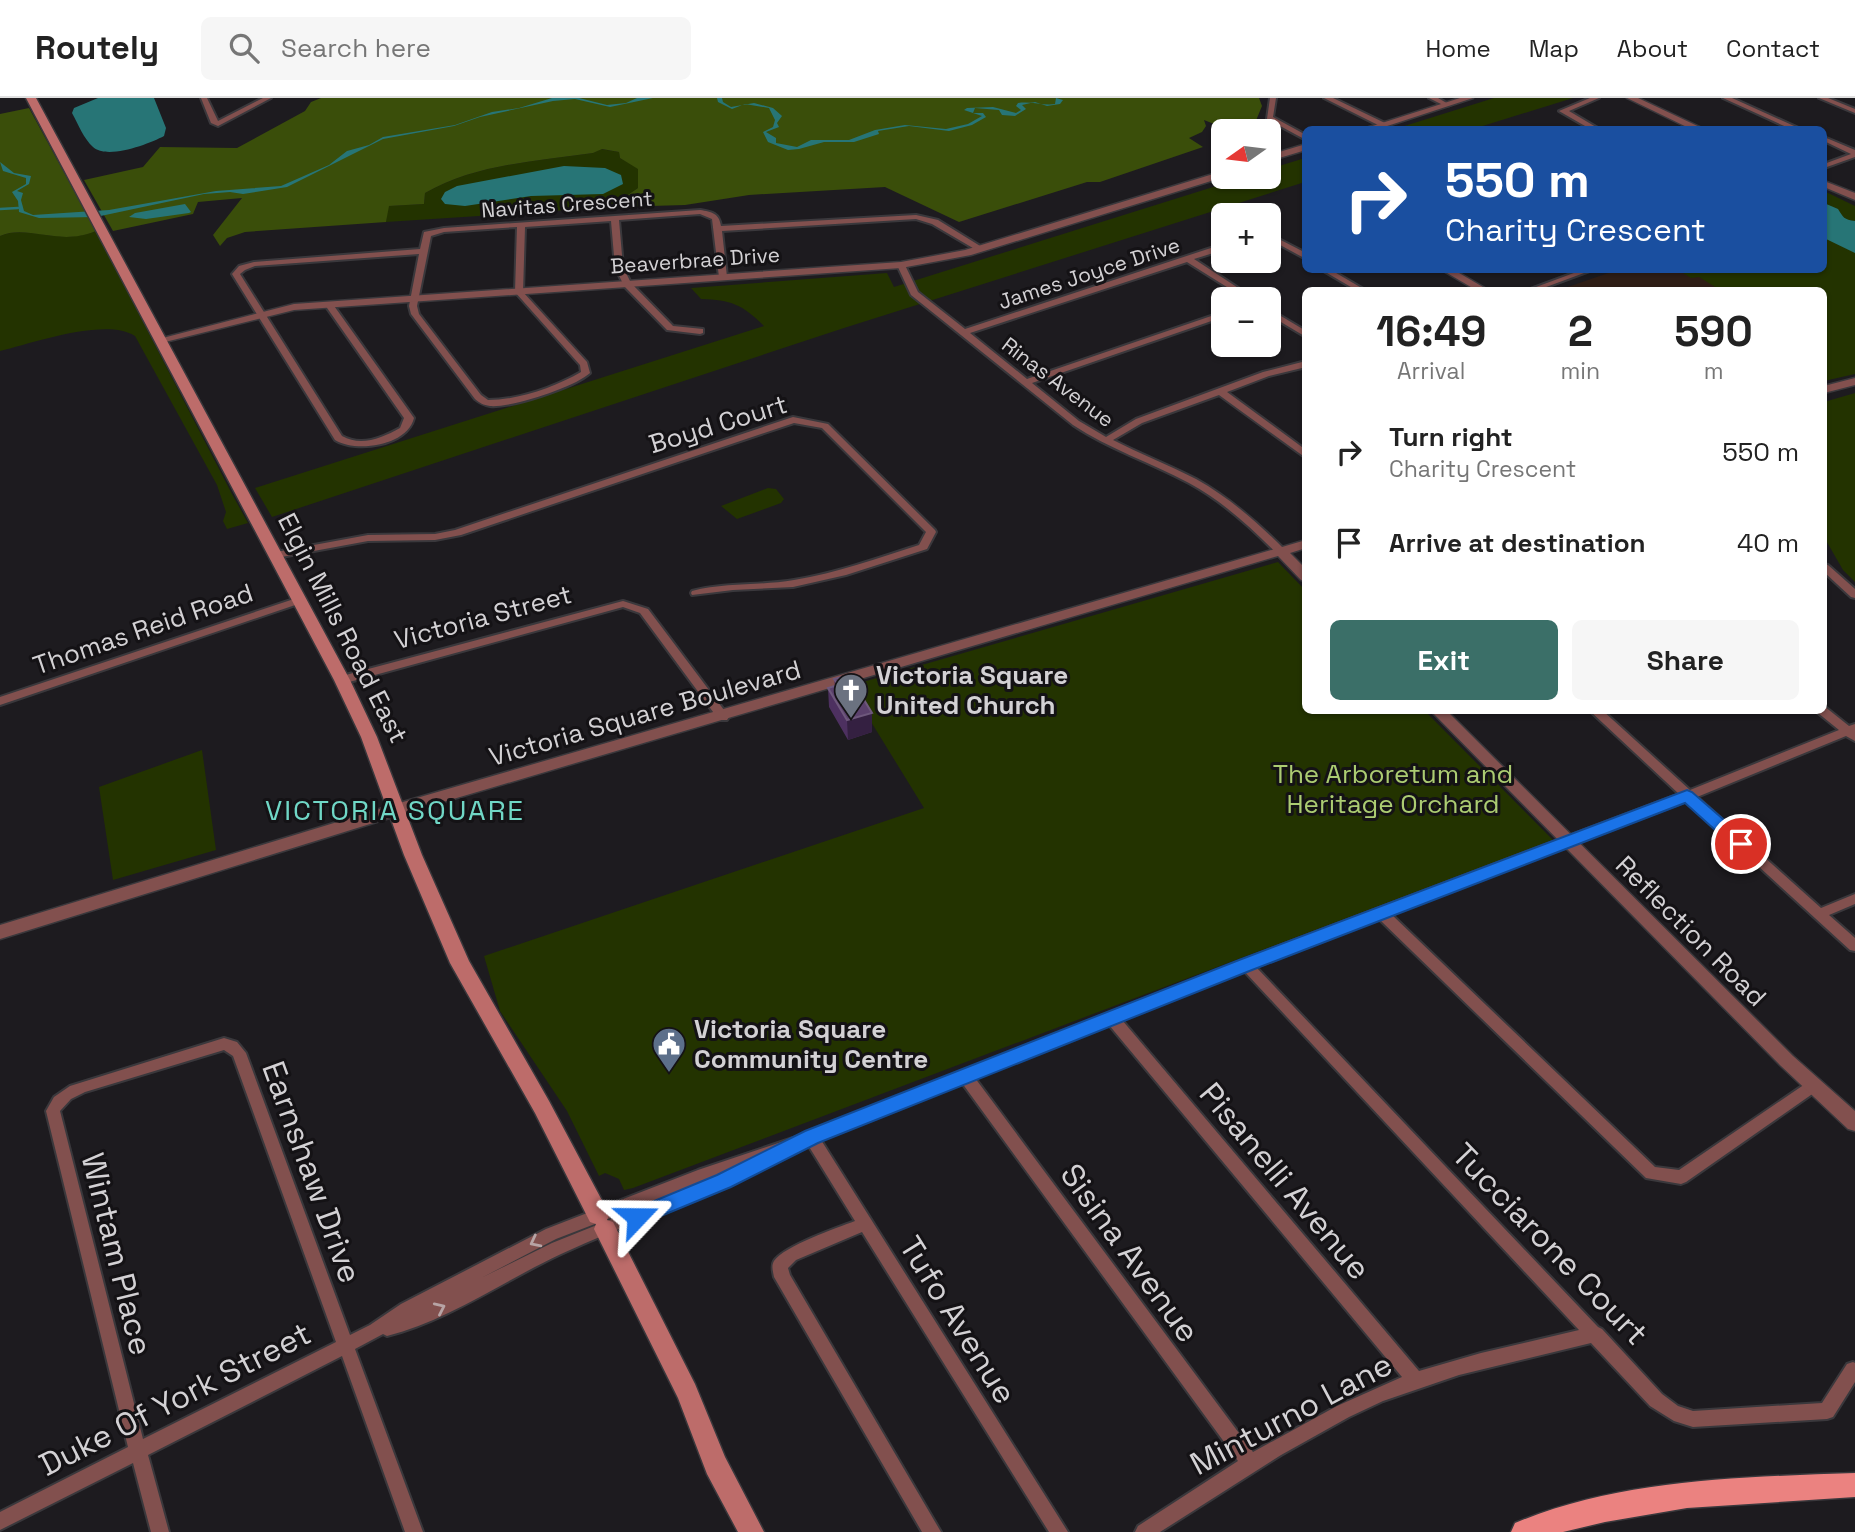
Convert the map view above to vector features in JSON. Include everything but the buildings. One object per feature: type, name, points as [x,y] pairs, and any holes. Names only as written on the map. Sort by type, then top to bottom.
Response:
[{"type":"main road","name":"Elgin Mills Road East","points":[[33,98],[342,680],[369,737],[396,810],[460,963],[542,1107],[601,1222],[687,1392],[716,1465],[751,1532]]},
{"type":"main road","points":[[1524,1532],[1564,1517],[1673,1496],[1855,1485]]},
{"type":"street","points":[[204,98],[215,123],[218,124],[268,98]]},
{"type":"street","points":[[1273,98],[1269,118],[1302,136]]},
{"type":"street","points":[[1327,98],[1383,124]]},
{"type":"street","points":[[1432,98],[1447,105]]},
{"type":"street","points":[[1377,126],[1469,98]]},
{"type":"street","points":[[1591,126],[1563,111],[1596,98]]},
{"type":"street","points":[[1631,98],[1693,126]]},
{"type":"street","points":[[1726,98],[1791,126]]},
{"type":"street","points":[[1822,98],[1855,111]]},
{"type":"street","points":[[1827,140],[1855,154]]},
{"type":"street","points":[[1281,154],[1302,148]]},
{"type":"street","points":[[1827,165],[1855,154]]},
{"type":"street","name":"Beaverbrae Drive","points":[[161,340],[260,313],[329,305],[901,265],[981,249],[1211,178]]},
{"type":"street","points":[[1827,185],[1855,197]]},
{"type":"street","name":"Navitas Crescent","points":[[422,251],[426,235],[433,232],[521,225],[700,212],[714,216],[717,229]]},
{"type":"street","points":[[723,277],[717,229],[916,216],[935,222],[981,249]]},
{"type":"street","points":[[615,219],[619,267],[627,284],[670,328],[700,331]]},
{"type":"street","points":[[329,305],[409,418],[403,430],[363,444],[342,441],[236,274],[248,266],[422,251],[414,299],[415,314],[478,397],[489,403],[497,403],[572,381],[586,373],[584,364],[519,292],[521,225]]},
{"type":"street","points":[[1281,243],[1302,255]]},
{"type":"street","name":"James Joyce Drive","points":[[965,332],[1211,251]]},
{"type":"street","points":[[1188,258],[1233,287]]},
{"type":"street","name":"Rinas Avenue","points":[[901,265],[914,293],[1076,423],[1105,441],[1199,485],[1236,511],[1281,552]]},
{"type":"street","points":[[1331,273],[1356,287]]},
{"type":"street","points":[[1452,273],[1478,287]]},
{"type":"street","points":[[1538,287],[1568,273]]},
{"type":"street","points":[[1026,382],[1211,318]]},
{"type":"street","points":[[1281,319],[1302,332]]},
{"type":"street","points":[[1105,441],[1139,421],[1266,374],[1302,365]]},
{"type":"street","points":[[1827,389],[1855,381]]},
{"type":"street","points":[[1220,391],[1302,452]]},
{"type":"street","name":"Boyd Court","points":[[276,555],[368,538],[435,537],[457,533],[793,420],[825,426],[931,532],[923,547],[816,578],[779,586],[727,585],[696,593]]},
{"type":"street","name":"Victoria Square Boulevard","points":[[0,932],[396,810],[723,717],[1302,545]]},
{"type":"street","points":[[1281,552],[1302,573]]},
{"type":"street","points":[[1827,570],[1855,595]]},
{"type":"street","name":"Thomas Reid Road","points":[[0,701],[300,600]]},
{"type":"street","name":"Victoria Street","points":[[342,680],[622,604],[644,611],[723,717]]},
{"type":"street","name":"Reflection Road","points":[[1441,714],[1813,1086],[1855,1123]]},
{"type":"street","points":[[1598,714],[1855,946]]},
{"type":"street","points":[[1827,714],[1852,732]]},
{"type":"street","name":"Duke Of York Street","points":[[0,1521],[376,1331],[411,1322],[557,1248],[601,1222],[724,1181],[804,1140],[1245,965],[1852,732]]},
{"type":"street","points":[[1819,914],[1855,899]]},
{"type":"street","points":[[1381,913],[1651,1173],[1681,1177],[1813,1086]]},
{"type":"street","name":"Tucciarone Court","points":[[1245,965],[1656,1400],[1674,1413],[1693,1419],[1827,1411],[1853,1370]]},
{"type":"street","name":"Pisanelli Avenue","points":[[1112,1018],[1416,1381]]},
{"type":"street","name":"Earnshaw Drive","points":[[54,1111],[57,1103],[67,1093],[85,1086],[214,1045],[232,1046],[239,1053],[346,1346]]},
{"type":"street","name":"Sisina Avenue","points":[[965,1076],[1251,1464]]},
{"type":"street","name":"Wintam Place","points":[[54,1111],[160,1532]]},
{"type":"street","name":"Tufo Avenue","points":[[804,1140],[864,1224],[1059,1532]]},
{"type":"street","points":[[864,1224],[791,1255],[780,1265],[782,1277],[932,1532]]},
{"type":"street","name":"Minturno Lane","points":[[1144,1532],[1251,1464],[1370,1399],[1416,1381],[1595,1334]]},
{"type":"street","points":[[346,1346],[414,1532]]},
{"type":"shaded area","points":[[1608,273],[1696,273],[1719,287],[1568,287]]},
{"type":"green space","points":[[321,98],[1259,98],[1262,106],[1257,119],[1211,119],[1211,123],[1204,120],[1206,126],[1202,132],[1189,138],[1203,147],[1100,182],[1087,182],[959,222],[885,187],[749,195],[685,205],[616,207],[616,203],[638,188],[638,169],[620,158],[619,152],[602,149],[593,153],[507,165],[464,176],[425,193],[424,204],[389,206],[386,222],[245,232],[227,238],[220,246],[213,235],[242,198],[198,202],[193,214],[113,231],[84,180],[143,167],[160,147],[237,148],[305,111],[311,102]]},
{"type":"green space","points":[[1494,98],[1573,98],[1483,126],[1405,126]]},
{"type":"green space","points":[[29,108],[96,231],[69,237],[22,232],[0,236],[0,114]]},
{"type":"green space","points":[[601,149],[619,152],[620,158],[638,168],[638,188],[616,203],[616,207],[386,222],[388,206],[424,204],[425,193],[464,176],[507,165],[593,153]]},
{"type":"green space","points":[[1302,159],[1302,183],[1239,203],[1211,203],[1211,212],[844,328],[272,517],[255,488],[764,326],[742,308],[728,302],[701,299],[691,288],[887,273],[894,287],[1211,188],[1281,189],[1281,165]]},
{"type":"green space","points":[[1827,192],[1855,206],[1855,374],[1827,380],[1827,287],[1715,287],[1699,277],[1691,278],[1683,273],[1827,273]]},
{"type":"green space","points":[[96,231],[248,523],[227,529],[223,521],[226,512],[217,485],[135,336],[122,331],[88,330],[0,351],[0,236],[21,232],[69,236]]},
{"type":"green space","points":[[1855,393],[1855,582],[1843,570],[1827,542],[1827,401]]},
{"type":"green space","points":[[768,488],[776,489],[784,499],[781,503],[737,519],[721,506]]},
{"type":"green space","name":"The Arboretum and Heritage Orchard","points":[[1278,562],[1302,587],[1302,714],[1428,714],[1553,840],[624,1190],[619,1179],[605,1173],[599,1176],[567,1111],[500,1011],[484,956],[924,808],[849,686]]},
{"type":"green space","points":[[202,750],[216,850],[113,880],[99,787]]},
{"type":"water","points":[[98,98],[154,98],[166,128],[164,136],[118,151],[99,151],[84,136],[72,113],[74,108]]},
{"type":"water","points":[[552,98],[579,98],[607,105],[626,103],[637,98],[653,98],[610,107],[575,99],[553,101],[480,117],[454,126],[383,139],[287,187],[243,194],[204,194],[96,217],[39,218],[19,212],[18,201],[12,192],[26,184],[26,178],[3,171],[0,162],[14,173],[31,176],[29,184],[17,191],[23,193],[21,200],[24,211],[33,215],[109,210],[216,191],[281,186],[329,165],[347,151],[369,145],[383,137],[455,125],[492,112],[519,108]]},
{"type":"water","points":[[717,98],[722,98],[723,102],[731,107],[742,105],[732,109],[718,102]]},
{"type":"water","points":[[1056,98],[1063,100],[1060,104],[1047,106],[1041,104],[1055,104]]},
{"type":"water","points":[[1018,103],[1031,103],[1022,105],[1026,109],[1015,116],[1002,115],[999,110],[975,108],[973,113],[964,110],[967,108],[993,107],[1016,113],[1021,110],[1016,106]]},
{"type":"water","points":[[747,104],[773,108],[782,116],[777,123],[779,127],[766,132],[776,138],[776,143],[797,147],[811,140],[849,140],[875,130],[905,125],[946,129],[968,124],[982,116],[973,113],[983,113],[986,117],[972,125],[949,131],[909,126],[878,131],[879,134],[854,142],[824,142],[788,150],[768,142],[763,132],[773,127],[775,120],[769,108]]},
{"type":"water","points":[[564,166],[605,168],[621,175],[623,184],[603,194],[531,196],[465,206],[445,204],[441,199],[445,192],[457,186]]},
{"type":"water","points":[[185,204],[191,212],[146,219],[129,217],[135,213]]},
{"type":"water","points":[[1827,204],[1838,209],[1846,219],[1855,221],[1855,253],[1827,239]]},
{"type":"waterway","points":[[0,209],[18,208]]},
{"type":"place","name":"Victoria Square United Church","points":[[851,720]]},
{"type":"place","name":"Victoria Square Community Centre","points":[[669,1074]]},
{"type":"district","name":"VICTORIA SQUARE","points":[[395,810]]},
{"type":"route","points":[[637,1217],[724,1181],[796,1143],[1245,965],[1687,796],[1741,844]]}]
